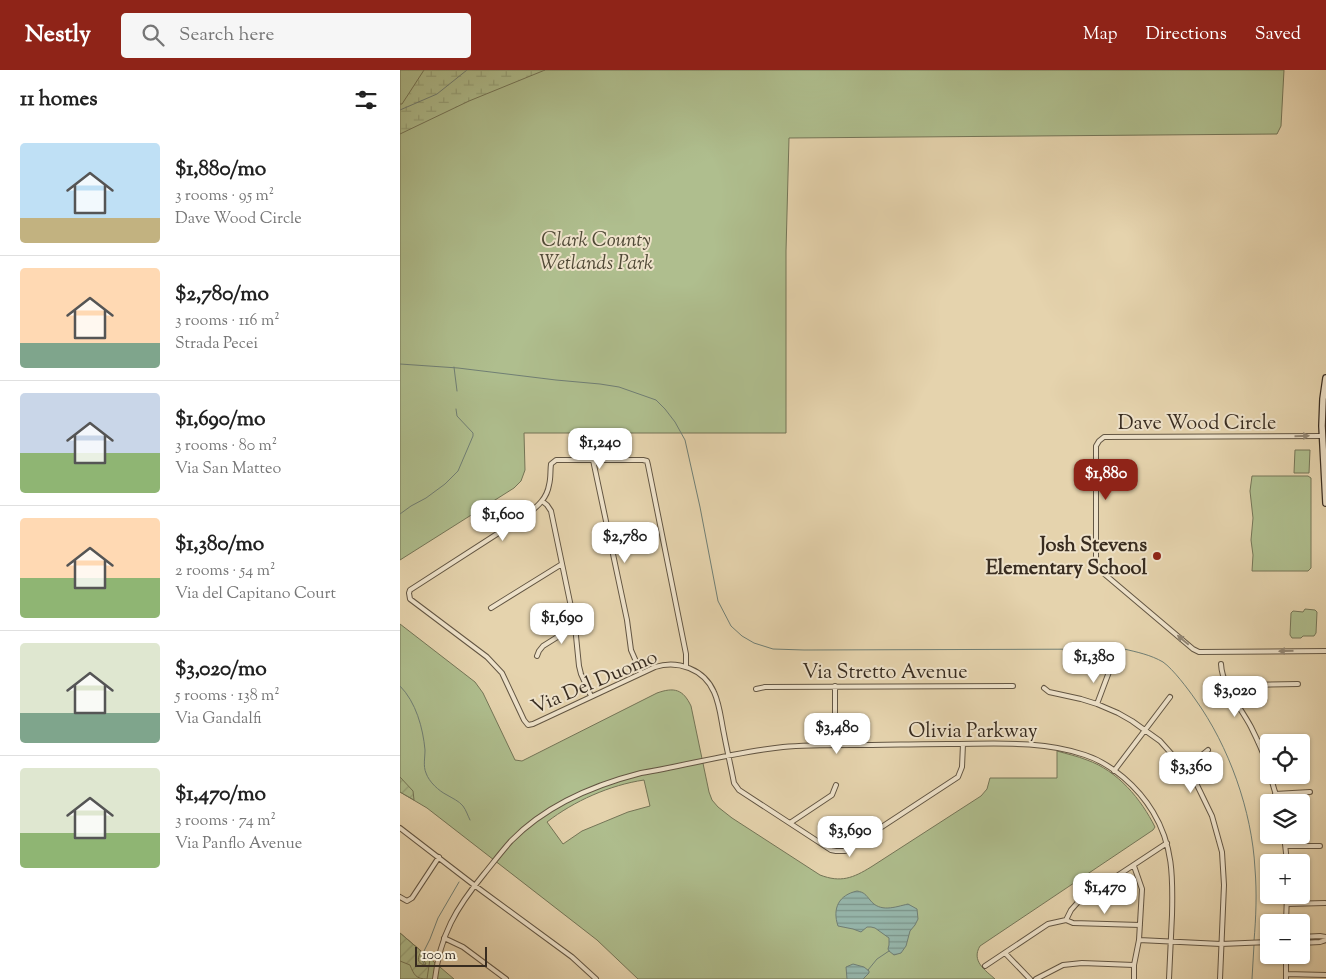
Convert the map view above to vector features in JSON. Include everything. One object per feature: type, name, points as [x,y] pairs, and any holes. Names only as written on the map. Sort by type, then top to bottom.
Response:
[{"type":"main road","points":[[1326,378],[1323,399],[1322,436],[1326,503]]},
{"type":"main road","points":[[1322,436],[1326,427]]},
{"type":"street","name":"Dave Wood Circle","points":[[1322,436],[1104,437],[1096,446],[1096,562],[1102,572],[1193,649],[1199,652],[1326,651]]},
{"type":"street","points":[[592,696],[579,666],[575,626],[551,511],[548,505],[542,501],[547,493],[551,464],[556,460],[647,461],[686,654],[686,667]]},
{"type":"street","points":[[593,460],[629,642],[641,673]]},
{"type":"street","name":"Via Del Duomo","points":[[542,501],[528,514],[410,590],[408,596],[498,667],[528,725],[649,669],[677,664],[686,667],[707,680],[712,688],[718,702],[734,783],[739,790],[831,850],[836,851],[845,851],[958,777],[962,767],[963,744]]},
{"type":"street","points":[[491,608],[562,564]]},
{"type":"street","points":[[537,656],[543,646],[575,626]]},
{"type":"street","points":[[1221,664],[1221,672],[1260,747]]},
{"type":"street","points":[[1097,704],[1108,672]]},
{"type":"street","points":[[1229,689],[1244,685],[1298,684]]},
{"type":"street","name":"Via Stretto Avenue","points":[[756,689],[766,686],[1013,686]]},
{"type":"street","points":[[835,686],[835,745]]},
{"type":"street","points":[[1044,688],[1049,692],[1097,704],[1118,713],[1145,730],[1160,741],[1197,785],[1212,816],[1222,852],[1224,885],[1220,979]]},
{"type":"street","points":[[1114,771],[1170,697]]},
{"type":"street","name":"Olivia Parkway","points":[[434,979],[444,938],[456,911],[474,885],[511,841],[538,819],[569,800],[602,784],[622,778],[784,747],[1036,744],[1086,755],[1114,771],[1129,782],[1147,802],[1159,823],[1167,843],[1172,876],[1170,979]]},
{"type":"street","points":[[1185,769],[1208,750]]},
{"type":"street","points":[[1272,784],[1275,794],[1310,792]]},
{"type":"street","points":[[790,823],[832,795],[836,785]]},
{"type":"street","points":[[400,828],[474,885],[572,956],[596,979]]},
{"type":"street","points":[[1066,920],[1071,910],[1079,901],[1167,843]]},
{"type":"street","points":[[1286,854],[1286,846],[1320,846]]},
{"type":"street","points":[[400,897],[407,901],[412,898],[439,858]]},
{"type":"street","points":[[1134,866],[1142,889],[1139,940],[1134,965],[1134,979]]},
{"type":"street","points":[[1310,903],[1325,903]]},
{"type":"street","points":[[1286,914],[1287,904]]},
{"type":"street","points":[[985,966],[1048,924],[1066,920],[1072,923],[1140,926]]},
{"type":"street","points":[[1310,937],[1320,936],[1326,939]]},
{"type":"street","points":[[444,938],[463,947],[506,979]]},
{"type":"street","points":[[1310,943],[1320,942],[1326,939]]},
{"type":"street","points":[[1139,940],[1221,944],[1260,942]]},
{"type":"street","points":[[1005,953],[1030,979]]},
{"type":"street","points":[[1036,979],[1064,965],[1082,963],[1134,965]]},
{"type":"street","points":[[1286,964],[1286,977],[1326,975]]},
{"type":"green space","name":"Clark County Wetlands Park","points":[[400,70],[1284,70],[1281,126],[1277,134],[789,138],[786,251],[786,433],[524,433],[525,470],[521,481],[514,488],[400,560]]},
{"type":"green space","points":[[424,70],[545,70],[469,101],[400,134],[400,104],[402,104]]},
{"type":"green space","points":[[1295,450],[1310,450],[1309,473],[1294,473]]},
{"type":"green space","points":[[1252,476],[1308,476],[1311,478],[1311,568],[1308,571],[1252,571],[1253,555],[1251,540],[1253,518],[1250,491]]},
{"type":"green space","points":[[1305,609],[1317,612],[1316,633],[1314,636],[1292,638],[1290,635],[1291,613],[1293,611],[1303,612]]},
{"type":"green space","points":[[400,624],[475,682],[483,693],[515,760],[522,761],[657,693],[673,690],[681,693],[691,706],[712,800],[732,818],[820,875],[834,879],[847,878],[871,867],[981,796],[987,789],[990,778],[1057,778],[1057,751],[1083,759],[1109,771],[1136,796],[1155,827],[980,946],[977,956],[978,961],[983,969],[995,979],[638,979],[597,940],[427,808],[400,792]],"holes":[[[644,780],[650,806],[628,812],[582,831],[563,844],[547,822],[569,807],[593,795],[631,782]]]},
{"type":"green space","points":[[400,777],[413,791],[414,800],[400,792]]},
{"type":"green space","points":[[400,933],[454,979],[400,979]]},
{"type":"green space","points":[[400,933],[421,951],[420,963],[426,964],[423,959],[425,955],[430,959],[427,979],[418,977],[414,974],[410,965],[400,961]]},
{"type":"water","points":[[857,891],[865,894],[878,907],[888,908],[908,904],[917,909],[918,919],[910,931],[906,946],[901,953],[894,955],[889,951],[889,938],[875,928],[867,927],[861,932],[838,926],[836,914],[838,903],[841,899]]},
{"type":"water","points":[[853,964],[864,967],[869,973],[863,979],[847,979],[846,967]]},
{"type":"waterway","points":[[400,110],[437,94],[467,70]]},
{"type":"waterway","points":[[400,364],[458,368],[600,384],[619,387],[656,400],[675,422],[685,440],[718,601],[731,626],[742,636],[754,643],[773,649],[804,650],[1124,649],[1163,662],[1184,685],[1207,717],[1237,780],[1244,802],[1253,847],[1256,878],[1254,941]]},
{"type":"waterway","points":[[454,367],[457,391]]},
{"type":"waterway","points":[[400,514],[445,484],[458,471],[473,433],[457,416],[456,409]]},
{"type":"waterway","points":[[400,686],[406,692],[414,707],[420,724],[427,776],[438,789],[461,804],[470,820]]},
{"type":"waterway","points":[[424,964],[422,960],[424,951],[438,918],[459,882]]},
{"type":"waterway","points":[[1252,979],[1254,945]]},
{"type":"waterway","points":[[868,970],[877,959],[889,951]]},
{"type":"place","name":"Josh Stevens Elementary School","points":[[1157,556]]}]
